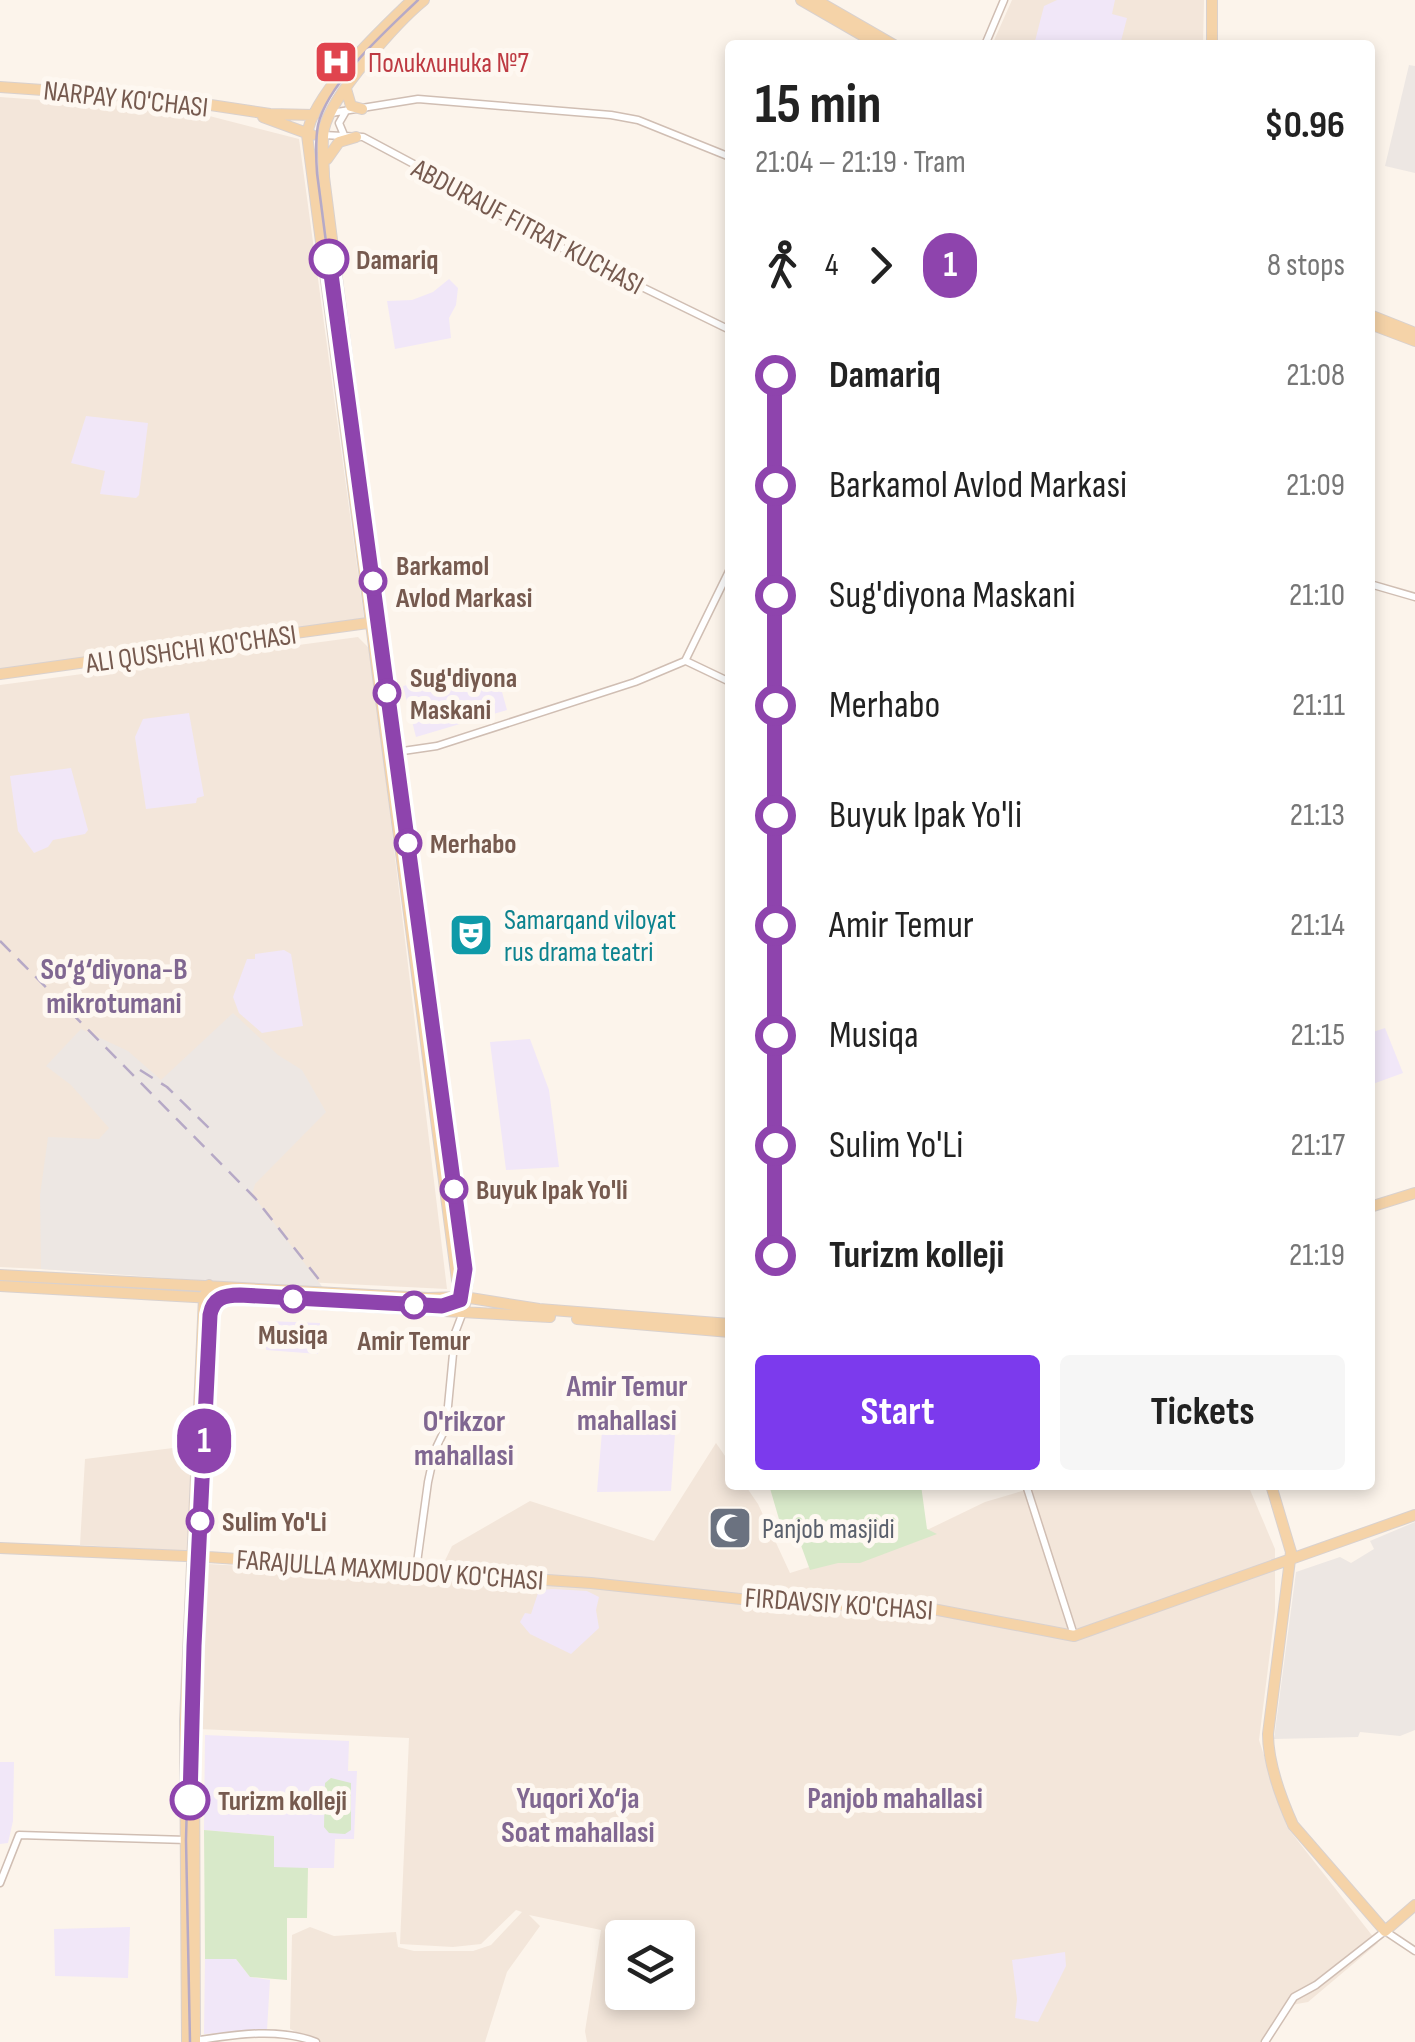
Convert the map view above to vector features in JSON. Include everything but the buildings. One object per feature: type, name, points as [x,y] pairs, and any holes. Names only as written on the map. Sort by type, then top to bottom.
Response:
[{"type":"main road","points":[[412,0],[307,115],[302,133],[310,154],[376,622],[464,1311]]},
{"type":"main road","points":[[376,622],[324,164],[324,135],[330,113],[346,88],[424,0]]},
{"type":"main road","points":[[801,0],[869,40]]},
{"type":"main road","points":[[816,0],[885,40]]},
{"type":"main road","points":[[1215,40],[1216,0]]},
{"type":"main road","name":"NARPAY KO'CHASI","points":[[0,87],[171,99],[252,113],[278,120],[302,133],[324,135]]},
{"type":"main road","points":[[346,88],[352,106],[362,109]]},
{"type":"main road","points":[[310,154],[278,120],[326,96]]},
{"type":"main road","name":"NARPAY KO'CHASI","points":[[278,120],[330,113]]},
{"type":"main road","points":[[324,164],[339,142],[350,136]]},
{"type":"main road","points":[[1375,316],[1415,333]]},
{"type":"main road","points":[[1375,326],[1415,341]]},
{"type":"main road","name":"ALI QUSHCHI KO'CHASI","points":[[0,674],[376,622]]},
{"type":"main road","points":[[1375,1205],[1415,1193]]},
{"type":"main road","points":[[0,1275],[725,1332]]},
{"type":"main road","points":[[0,1286],[464,1297],[539,1310],[725,1324]]},
{"type":"main road","points":[[191,2041],[188,1840],[209,1293]]},
{"type":"main road","points":[[1269,1490],[1290,1552],[1271,1702],[1270,1755],[1293,1825],[1385,1931],[1415,1905]]},
{"type":"main road","points":[[1074,1636],[1415,1514]]},
{"type":"main road","name":"FARAJULLA MAXMUDOV KO'CHASI","points":[[0,1548],[601,1584]]},
{"type":"main road","name":"FIRDAVSIY KO'CHASI","points":[[601,1584],[787,1604],[912,1603],[1074,1636]]},
{"type":"street","points":[[987,40],[1004,0]]},
{"type":"street","points":[[330,113],[418,99],[625,118],[725,156]]},
{"type":"street","points":[[346,110],[339,130],[350,136]]},
{"type":"street","name":"ABDURAUF FITRAT KUCHASI","points":[[324,135],[363,137],[523,228],[725,328]]},
{"type":"street","points":[[393,752],[437,746],[635,682],[685,661],[725,579]]},
{"type":"street","points":[[1375,585],[1415,597]]},
{"type":"street","points":[[685,661],[725,680]]},
{"type":"street","points":[[416,1570],[434,1456],[446,1427],[456,1333],[464,1311]]},
{"type":"street","points":[[1028,1490],[1074,1636]]},
{"type":"street","points":[[0,1883],[19,1835],[188,1840]]},
{"type":"street","points":[[1265,2042],[1282,2018],[1285,2006],[1385,1931],[1415,1952]]},
{"type":"street","points":[[191,2041],[259,2033],[301,2036],[316,2042]]},
{"type":"shaded area","points":[[1012,0],[1204,0],[1203,40],[994,40]]},
{"type":"shaded area","points":[[1057,0],[1115,0],[1112,14],[1127,18],[1121,40],[1035,40],[1044,6]]},
{"type":"shaded area","points":[[1409,65],[1415,66],[1415,173],[1385,166]]},
{"type":"shaded area","points":[[0,97],[190,111],[299,139],[364,618],[0,669]]},
{"type":"shaded area","points":[[449,279],[458,288],[449,318],[451,338],[395,349],[387,301],[412,300],[433,292]]},
{"type":"shaded area","points":[[86,416],[148,423],[136,498],[100,494],[105,471],[71,463]]},
{"type":"shaded area","name":"So‘g‘diyona-B mikrotumani","points":[[358,637],[370,649],[447,1289],[0,1267],[0,685]]},
{"type":"shaded area","points":[[469,670],[474,687],[499,681],[507,710],[416,737],[403,686]]},
{"type":"shaded area","points":[[189,713],[204,796],[197,798],[196,803],[146,809],[135,737],[143,719]]},
{"type":"shaded area","points":[[71,768],[88,830],[85,834],[53,840],[34,853],[18,831],[10,776]]},
{"type":"shaded area","points":[[284,950],[291,954],[303,1026],[262,1033],[239,1013],[233,997],[247,959]]},
{"type":"shaded area","points":[[233,1013],[278,1055],[302,1070],[326,1112],[255,1184],[252,1194],[324,1289],[41,1269],[40,1195],[48,1137],[99,1139],[109,1128],[71,1085],[46,1066],[81,1029],[128,1051],[161,1080]]},
{"type":"shaded area","points":[[1385,1028],[1403,1073],[1375,1083],[1375,1031]]},
{"type":"shaded area","points":[[530,1039],[549,1090],[559,1167],[506,1170],[490,1042]]},
{"type":"shaded area","points":[[267,1321],[320,1323],[318,1354],[266,1350]]},
{"type":"shaded area","points":[[602,1431],[675,1434],[671,1491],[597,1492]]},
{"type":"shaded area","name":"Panjob mahallasi","points":[[716,1443],[725,1456],[725,1490],[748,1490],[790,1573],[927,1530],[985,1502],[1025,1490],[1250,1490],[1275,1549],[1275,1612],[1259,1740],[1287,1827],[1378,1943],[1308,2002],[1286,2006],[1261,2042],[587,2042],[585,2031],[601,1930],[529,1915],[540,1926],[507,1972],[485,2042],[319,2042],[290,2029],[292,1935],[310,1927],[334,1936],[396,1932],[398,1947],[414,1951],[473,1951],[491,1945],[522,1912],[516,1910],[481,1944],[400,1944],[409,1738],[199,1729],[208,1564],[437,1577],[452,1546],[530,1501],[654,1541]]},
{"type":"shaded area","points":[[197,1445],[188,1551],[80,1545],[85,1459]]},
{"type":"shaded area","points":[[1415,1522],[1415,1730],[1400,1736],[1360,1732],[1358,1737],[1274,1739],[1296,1572],[1340,1557],[1351,1563],[1374,1549],[1370,1541]]},
{"type":"shaded area","points":[[539,1590],[587,1591],[599,1597],[599,1628],[571,1654],[530,1634],[520,1622],[525,1613],[531,1614]]},
{"type":"shaded area","points":[[205,1735],[349,1741],[348,1771],[357,1771],[354,1839],[335,1839],[334,1868],[274,1868],[274,1836],[204,1830]]},
{"type":"shaded area","points":[[0,1762],[14,1762],[13,1821],[8,1843],[0,1844]]},
{"type":"shaded area","points":[[130,1927],[128,1978],[55,1976],[54,1929]]},
{"type":"shaded area","points":[[1065,1952],[1066,1966],[1038,2022],[1015,2018],[1012,1960]]},
{"type":"shaded area","points":[[205,1959],[236,1959],[250,1977],[270,1980],[267,2030],[204,2034]]},
{"type":"green space","points":[[770,1490],[922,1490],[927,1529],[937,1534],[860,1563],[838,1563],[810,1570],[799,1540],[781,1526]]},
{"type":"green space","points":[[331,1778],[351,1783],[351,1830],[345,1834],[329,1833],[324,1827],[325,1783]]},
{"type":"green space","points":[[204,1830],[274,1836],[274,1867],[308,1868],[307,1918],[287,1918],[287,1980],[250,1977],[236,1959],[205,1959]]},
{"type":"tram line","points":[[190,2042],[186,1840],[191,1646],[209,1305],[230,1292],[445,1304],[457,1299],[462,1287],[316,155],[318,125],[333,92],[360,58],[418,0]]},
{"type":"tram line","name":"1","points":[[190,1800],[190,1732],[213,1304],[224,1296],[240,1295],[442,1306],[460,1300],[464,1287],[465,1269],[329,259]]},
{"type":"railway","points":[[0,941],[255,1198],[324,1286]]},
{"type":"railway","points":[[140,1070],[167,1087],[214,1133]]},
{"type":"place","name":"Поликлиника №7","points":[[336,62]]},
{"type":"place","name":"Damariq","points":[[329,259]]},
{"type":"place","name":"Barkamol Avlod Markasi","points":[[373,581]]},
{"type":"place","name":"Sug'diyona Maskani","points":[[387,693]]},
{"type":"place","name":"Merhabo","points":[[408,843]]},
{"type":"place","name":"Samarqand viloyat rus drama teatri","points":[[471,935]]},
{"type":"place","name":"Buyuk Ipak Yo'li","points":[[454,1189]]},
{"type":"place","name":"Musiqa","points":[[293,1299]]},
{"type":"place","name":"Amir Temur","points":[[414,1305]]},
{"type":"place","name":"Sulim Yo'Li","points":[[200,1521]]},
{"type":"place","name":"Panjob masjidi","points":[[730,1528]]},
{"type":"place","name":"Turizm kolleji","points":[[190,1800]]},
{"type":"district","name":"So‘g‘diyona-B mikrotumani","points":[[114,986]]},
{"type":"district","name":"Amir Temur mahallasi","points":[[627,1403]]},
{"type":"district","name":"O'rikzor mahallasi","points":[[464,1438]]},
{"type":"district","name":"Panjob mahallasi","points":[[895,1798]]},
{"type":"district","name":"Yuqori Xo‘ja Soat mahallasi","points":[[578,1815]]}]
